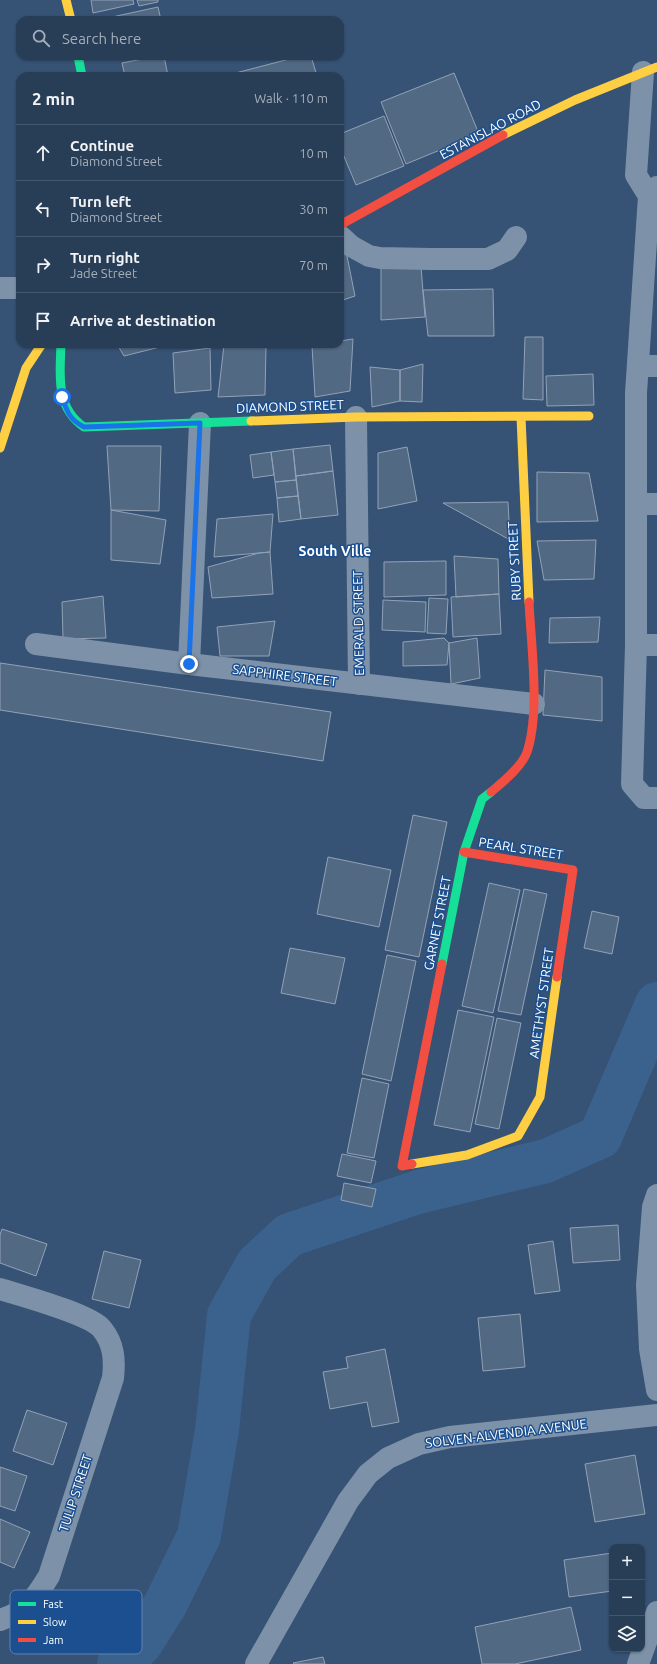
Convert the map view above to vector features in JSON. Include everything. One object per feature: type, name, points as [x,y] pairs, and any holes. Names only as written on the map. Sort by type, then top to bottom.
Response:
[{"type":"street","points":[[66,0],[70,16]]},
{"type":"street","points":[[79,60],[81,72]]},
{"type":"street","points":[[650,70],[636,175],[653,191],[647,366],[636,393],[647,504],[647,645],[632,784],[644,798],[657,798]]},
{"type":"street","name":"ESTANISLAO ROAD","points":[[344,223],[498,137],[571,102],[650,70]]},
{"type":"street","points":[[344,240],[351,246],[370,256],[380,258],[488,259],[507,250],[516,238]]},
{"type":"street","points":[[0,288],[16,288]]},
{"type":"street","points":[[0,448],[26,368],[39,348]]},
{"type":"street","name":"DIAMOND STREET","points":[[61,348],[62,397],[66,410],[74,422],[84,427],[356,417],[589,416]]},
{"type":"street","name":"EMERALD STREET","points":[[356,417],[359,684]]},
{"type":"street","name":"RUBY STREET","points":[[521,417],[534,704]]},
{"type":"street","points":[[189,664],[200,423]]},
{"type":"street","name":"SAPPHIRE STREET","points":[[36,644],[189,664],[534,704]]},
{"type":"street","name":"GARNET STREET","points":[[518,1136],[467,1155],[402,1166],[464,852],[482,799],[510,777],[528,750],[534,704]]},
{"type":"street","name":"PEARL STREET","points":[[464,852],[573,870]]},
{"type":"street","name":"AMETHYST STREET","points":[[518,1136],[540,1097],[573,870]]},
{"type":"street","points":[[657,1195],[653,1207],[647,1285],[650,1349],[657,1390]]},
{"type":"street","name":"TULIP STREET","points":[[0,1289],[85,1318],[102,1328],[112,1344],[115,1360],[113,1378],[49,1576],[41,1590]]},
{"type":"street","name":"SOLVEN-ALVENDIA AVENUE","points":[[256,1664],[348,1502],[368,1474],[388,1458],[419,1444],[450,1437],[657,1415]]},
{"type":"street","points":[[638,1664],[657,1612]]},
{"type":"street","name":"TULIP STREET","points":[[0,1620],[10,1617]]},
{"type":"building","points":[[91,0],[133,0],[134,4],[93,13]]},
{"type":"building","points":[[137,0],[158,0],[158,2],[139,6]]},
{"type":"building","points":[[158,7],[160,16],[117,16]]},
{"type":"building","points":[[137,60],[165,60],[167,72],[124,72],[122,63]]},
{"type":"building","points":[[286,60],[312,60],[316,72],[239,72]]},
{"type":"building","points":[[454,73],[479,134],[406,164],[381,102]]},
{"type":"building","points":[[384,116],[404,166],[356,185],[344,156],[344,132]]},
{"type":"building","points":[[344,246],[355,296],[344,300]]},
{"type":"building","points":[[421,266],[425,317],[381,320],[381,267]]},
{"type":"building","points":[[493,289],[494,336],[428,336],[423,290]]},
{"type":"building","points":[[525,337],[543,337],[543,400],[523,399]]},
{"type":"building","points":[[353,339],[350,391],[315,397],[312,348],[344,348],[344,340]]},
{"type":"building","points":[[119,348],[156,348],[124,356]]},
{"type":"building","points":[[210,348],[211,390],[175,393],[173,353]]},
{"type":"building","points":[[224,348],[266,348],[265,395],[218,397]]},
{"type":"building","points":[[423,364],[422,402],[400,401],[400,370]]},
{"type":"building","points":[[370,367],[400,370],[400,401],[372,407]]},
{"type":"building","points":[[593,374],[594,405],[547,406],[546,376]]},
{"type":"building","points":[[330,445],[333,471],[296,476],[293,449]]},
{"type":"building","points":[[107,446],[161,446],[159,511],[111,510]]},
{"type":"building","points":[[407,447],[417,501],[378,509],[378,453]]},
{"type":"building","points":[[293,449],[296,480],[275,482],[271,452]]},
{"type":"building","points":[[271,452],[274,475],[253,478],[250,455]]},
{"type":"building","points":[[333,471],[338,515],[301,519],[296,476]]},
{"type":"building","points":[[537,472],[589,473],[598,521],[537,522]]},
{"type":"building","points":[[296,480],[298,496],[277,498],[275,482]]},
{"type":"building","points":[[298,496],[301,519],[279,522],[277,498]]},
{"type":"building","points":[[508,502],[510,540],[443,503]]},
{"type":"building","points":[[111,510],[166,520],[160,564],[111,560]]},
{"type":"building","points":[[273,514],[270,552],[214,557],[217,519]]},
{"type":"building","points":[[596,540],[594,579],[544,580],[537,541]]},
{"type":"building","points":[[270,552],[273,594],[212,598],[208,567],[259,553]]},
{"type":"building","points":[[454,556],[498,559],[499,594],[456,597]]},
{"type":"building","points":[[446,561],[446,595],[384,597],[384,562]]},
{"type":"building","points":[[499,594],[501,634],[453,637],[451,597]]},
{"type":"building","points":[[103,596],[106,638],[63,639],[62,602]]},
{"type":"building","points":[[429,598],[448,599],[446,634],[427,633]]},
{"type":"building","points":[[383,600],[426,602],[425,632],[382,630]]},
{"type":"building","points":[[600,617],[598,642],[549,643],[550,618]]},
{"type":"building","points":[[275,621],[269,656],[220,656],[217,627]]},
{"type":"building","points":[[444,638],[449,643],[447,665],[403,666],[403,642]]},
{"type":"building","points":[[477,638],[480,678],[451,684],[449,643]]},
{"type":"building","points":[[0,663],[331,712],[323,761],[0,710]]},
{"type":"building","points":[[545,670],[602,677],[602,721],[543,715]]},
{"type":"building","points":[[413,815],[447,822],[419,957],[385,950]]},
{"type":"building","points":[[328,857],[391,870],[379,927],[317,914]]},
{"type":"building","points":[[489,883],[520,890],[493,1013],[462,1006]]},
{"type":"building","points":[[524,889],[547,894],[521,1015],[498,1011]]},
{"type":"building","points":[[592,911],[619,917],[612,954],[584,948]]},
{"type":"building","points":[[290,948],[345,958],[335,1004],[281,993]]},
{"type":"building","points":[[387,955],[416,961],[391,1081],[362,1074]]},
{"type":"building","points":[[458,1010],[494,1017],[470,1132],[434,1125]]},
{"type":"building","points":[[497,1018],[521,1023],[499,1129],[475,1124]]},
{"type":"building","points":[[362,1078],[389,1084],[374,1158],[347,1153]]},
{"type":"building","points":[[342,1154],[376,1161],[371,1183],[337,1176]]},
{"type":"building","points":[[344,1183],[376,1189],[372,1207],[341,1200]]},
{"type":"building","points":[[618,1225],[620,1260],[573,1263],[570,1228]]},
{"type":"building","points":[[2,1229],[47,1244],[36,1276],[0,1263],[0,1235]]},
{"type":"building","points":[[553,1241],[560,1291],[535,1294],[528,1245]]},
{"type":"building","points":[[104,1251],[141,1260],[129,1308],[92,1299]]},
{"type":"building","points":[[520,1314],[525,1367],[483,1371],[478,1318]]},
{"type":"building","points":[[385,1349],[399,1422],[372,1427],[367,1402],[330,1409],[323,1372],[348,1368],[346,1357]]},
{"type":"building","points":[[27,1410],[67,1423],[53,1465],[13,1451]]},
{"type":"building","points":[[635,1455],[645,1514],[595,1522],[585,1464]]},
{"type":"building","points":[[0,1467],[27,1476],[15,1511],[0,1506]]},
{"type":"building","points":[[0,1519],[30,1532],[14,1568],[0,1562]]},
{"type":"building","points":[[609,1553],[609,1591],[569,1597],[564,1560]]},
{"type":"building","points":[[571,1607],[581,1650],[515,1664],[482,1664],[475,1627]]},
{"type":"building","points":[[323,1657],[325,1664],[293,1663]]},
{"type":"waterway","points":[[142,1641],[165,1605],[199,1536],[217,1430],[229,1315],[257,1265],[289,1235],[418,1192],[546,1161],[600,1137],[657,1004]]},
{"type":"waterway","points":[[119,1664],[129,1654]]},
{"type":"traffic: fast","points":[[79,60],[81,72]]},
{"type":"traffic: fast","points":[[61,348],[61,390],[68,410],[84,427],[251,421]]},
{"type":"traffic: fast","points":[[442,964],[464,852],[482,799],[491,792]]},
{"type":"traffic: slow","points":[[66,0],[70,16]]},
{"type":"traffic: slow","points":[[503,135],[575,100],[657,67]]},
{"type":"traffic: slow","points":[[0,448],[26,368],[39,348]]},
{"type":"traffic: slow","points":[[251,421],[356,417],[589,416]]},
{"type":"traffic: slow","points":[[521,417],[529,602]]},
{"type":"traffic: slow","points":[[412,1164],[467,1155],[518,1136],[540,1097],[557,977]]},
{"type":"traffic: jam","points":[[344,223],[503,135]]},
{"type":"traffic: jam","points":[[491,792],[518,767],[526,755],[532,733],[534,715],[534,676],[529,602]]},
{"type":"traffic: jam","points":[[464,852],[573,870],[557,977]]},
{"type":"traffic: jam","points":[[412,1164],[402,1166],[442,964]]},
{"type":"district","name":"South Ville","points":[[335,551]]},
{"type":"route","points":[[62,397],[66,410],[74,422],[84,427],[200,423],[189,664]]}]
